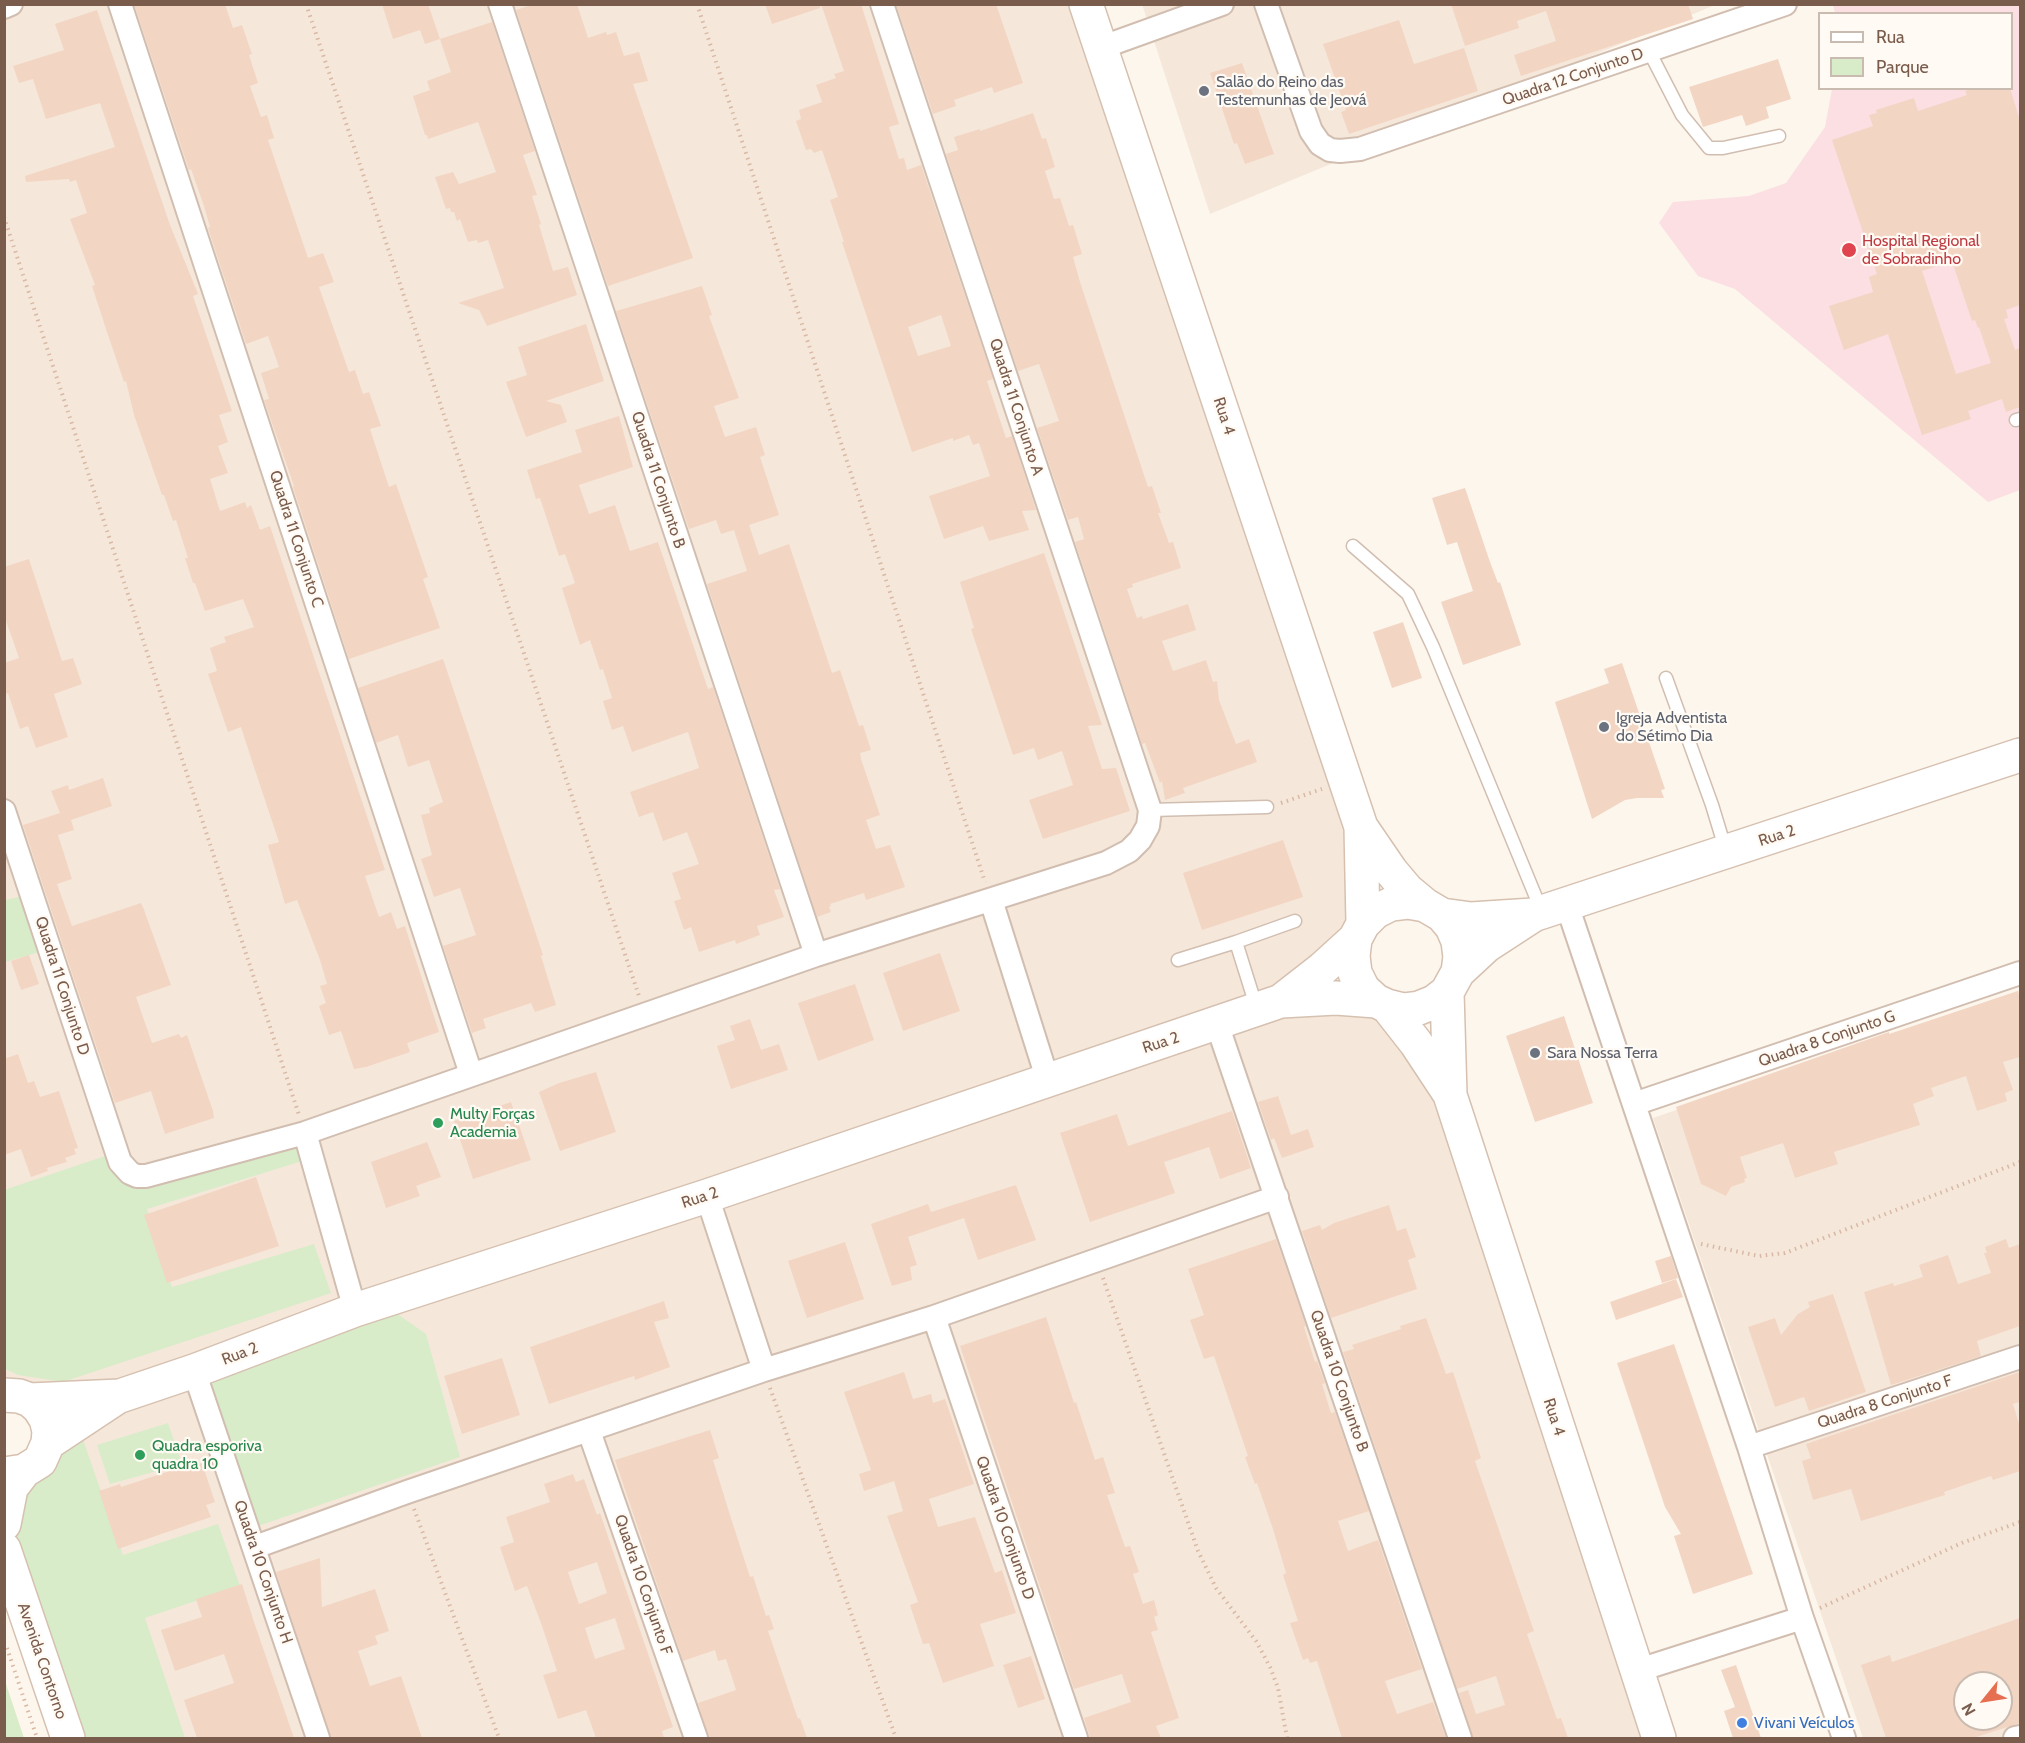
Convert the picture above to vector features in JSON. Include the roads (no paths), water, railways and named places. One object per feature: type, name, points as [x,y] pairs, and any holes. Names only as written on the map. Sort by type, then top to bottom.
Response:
[{"type":"street","points":[[4,7],[12,4]]},
{"type":"street","name":"Quadra 11 Conjunto C","points":[[120,4],[471,1074]]},
{"type":"street","name":"Quadra 11 Conjunto B","points":[[500,4],[816,955]]},
{"type":"street","name":"Quadra 11 Conjunto A","points":[[882,4],[1150,810]]},
{"type":"street","name":"Rua 4","points":[[1086,4],[1361,827]]},
{"type":"street","points":[[1100,48],[1222,4]]},
{"type":"street","name":"Quadra 12 Conjunto D","points":[[1266,4],[1311,130],[1320,144],[1330,150],[1360,149],[1785,4]]},
{"type":"street","name":"Rua 2","points":[[1547,911],[2020,755]]},
{"type":"street","points":[[355,1310],[305,1133],[816,955],[1106,863],[1129,852],[1140,840],[1148,826],[1150,810]]},
{"type":"street","name":"Quadra 11 Conjunto D","points":[[4,811],[120,1162],[130,1173],[146,1176],[305,1133]]},
{"type":"street","points":[[1361,827],[1407,890],[1452,927],[1458,941],[1460,957],[1452,982],[1450,1095]]},
{"type":"street","points":[[1361,827],[1364,883],[1359,931],[1353,956],[1355,973],[1363,988],[1382,1003],[1416,1043],[1450,1095]]},
{"type":"street","points":[[991,900],[1048,1081]]},
{"type":"street","points":[[1269,1005],[1322,969],[1375,912],[1391,904],[1408,902],[1471,919],[1547,911]]},
{"type":"street","points":[[1269,1005],[1336,998],[1382,1003],[1403,1010],[1419,1008],[1434,1002],[1486,946],[1547,911]]},
{"type":"street","points":[[1547,911],[1634,1104],[1749,1447],[1802,1618],[1844,1738]]},
{"type":"street","name":"Quadra 8 Conjunto G","points":[[1634,1104],[2020,973]]},
{"type":"street","name":"Rua 2","points":[[48,1443],[120,1396],[194,1371],[355,1310],[707,1196],[1269,1005]]},
{"type":"street","name":"Quadra 10 Conjunto B","points":[[1217,1024],[1460,1738]]},
{"type":"street","name":"Rua 4","points":[[1450,1095],[1659,1738]]},
{"type":"street","points":[[707,1196],[764,1370]]},
{"type":"street","points":[[255,1547],[407,1492],[764,1370],[934,1317],[1277,1197]]},
{"type":"street","name":"Quadra 10 Conjunto D","points":[[934,1317],[1076,1738]]},
{"type":"street","name":"Quadra 8 Conjunto F","points":[[1749,1447],[2020,1357]]},
{"type":"street","name":"Quadra 10 Conjunto H","points":[[194,1371],[318,1738]]},
{"type":"street","name":"Rua 2","points":[[17,1398],[120,1396]]},
{"type":"street","points":[[4,1524],[14,1473],[40,1461],[48,1443],[49,1431],[46,1419],[39,1408],[17,1398]]},
{"type":"street","name":"Quadra 10 Conjunto F","points":[[590,1431],[696,1738]]},
{"type":"street","name":"Avenida Contorno","points":[[4,1549],[68,1738]]},
{"type":"street","points":[[1636,1671],[1802,1618]]},
{"type":"street","points":[[2015,1738],[2020,1737]]},
{"type":"lane","points":[[1649,51],[1682,115],[1709,148],[1723,148],[1779,136]]},
{"type":"lane","points":[[1353,546],[1408,594],[1547,911]]},
{"type":"lane","points":[[1666,678],[1727,853]]},
{"type":"lane","points":[[1150,810],[1267,807]]},
{"type":"lane","points":[[1178,960],[1295,921]]},
{"type":"lane","points":[[1236,942],[1269,1005]]},
{"type":"place","name":"Salão do Reino das Testemunhas de Jeová","points":[[1204,91]]},
{"type":"place","name":"Hospital Regional de Sobradinho","points":[[1849,250]]},
{"type":"place","name":"Igreja Adventista do Sétimo Dia","points":[[1604,727]]},
{"type":"place","name":"Sara Nossa Terra","points":[[1535,1053]]},
{"type":"place","name":"Multy Forças Academia","points":[[438,1123]]},
{"type":"place","name":"Quadra esporiva quadra 10","points":[[140,1455]]},
{"type":"place","name":"Vivani Veículos","points":[[1742,1723]]}]
